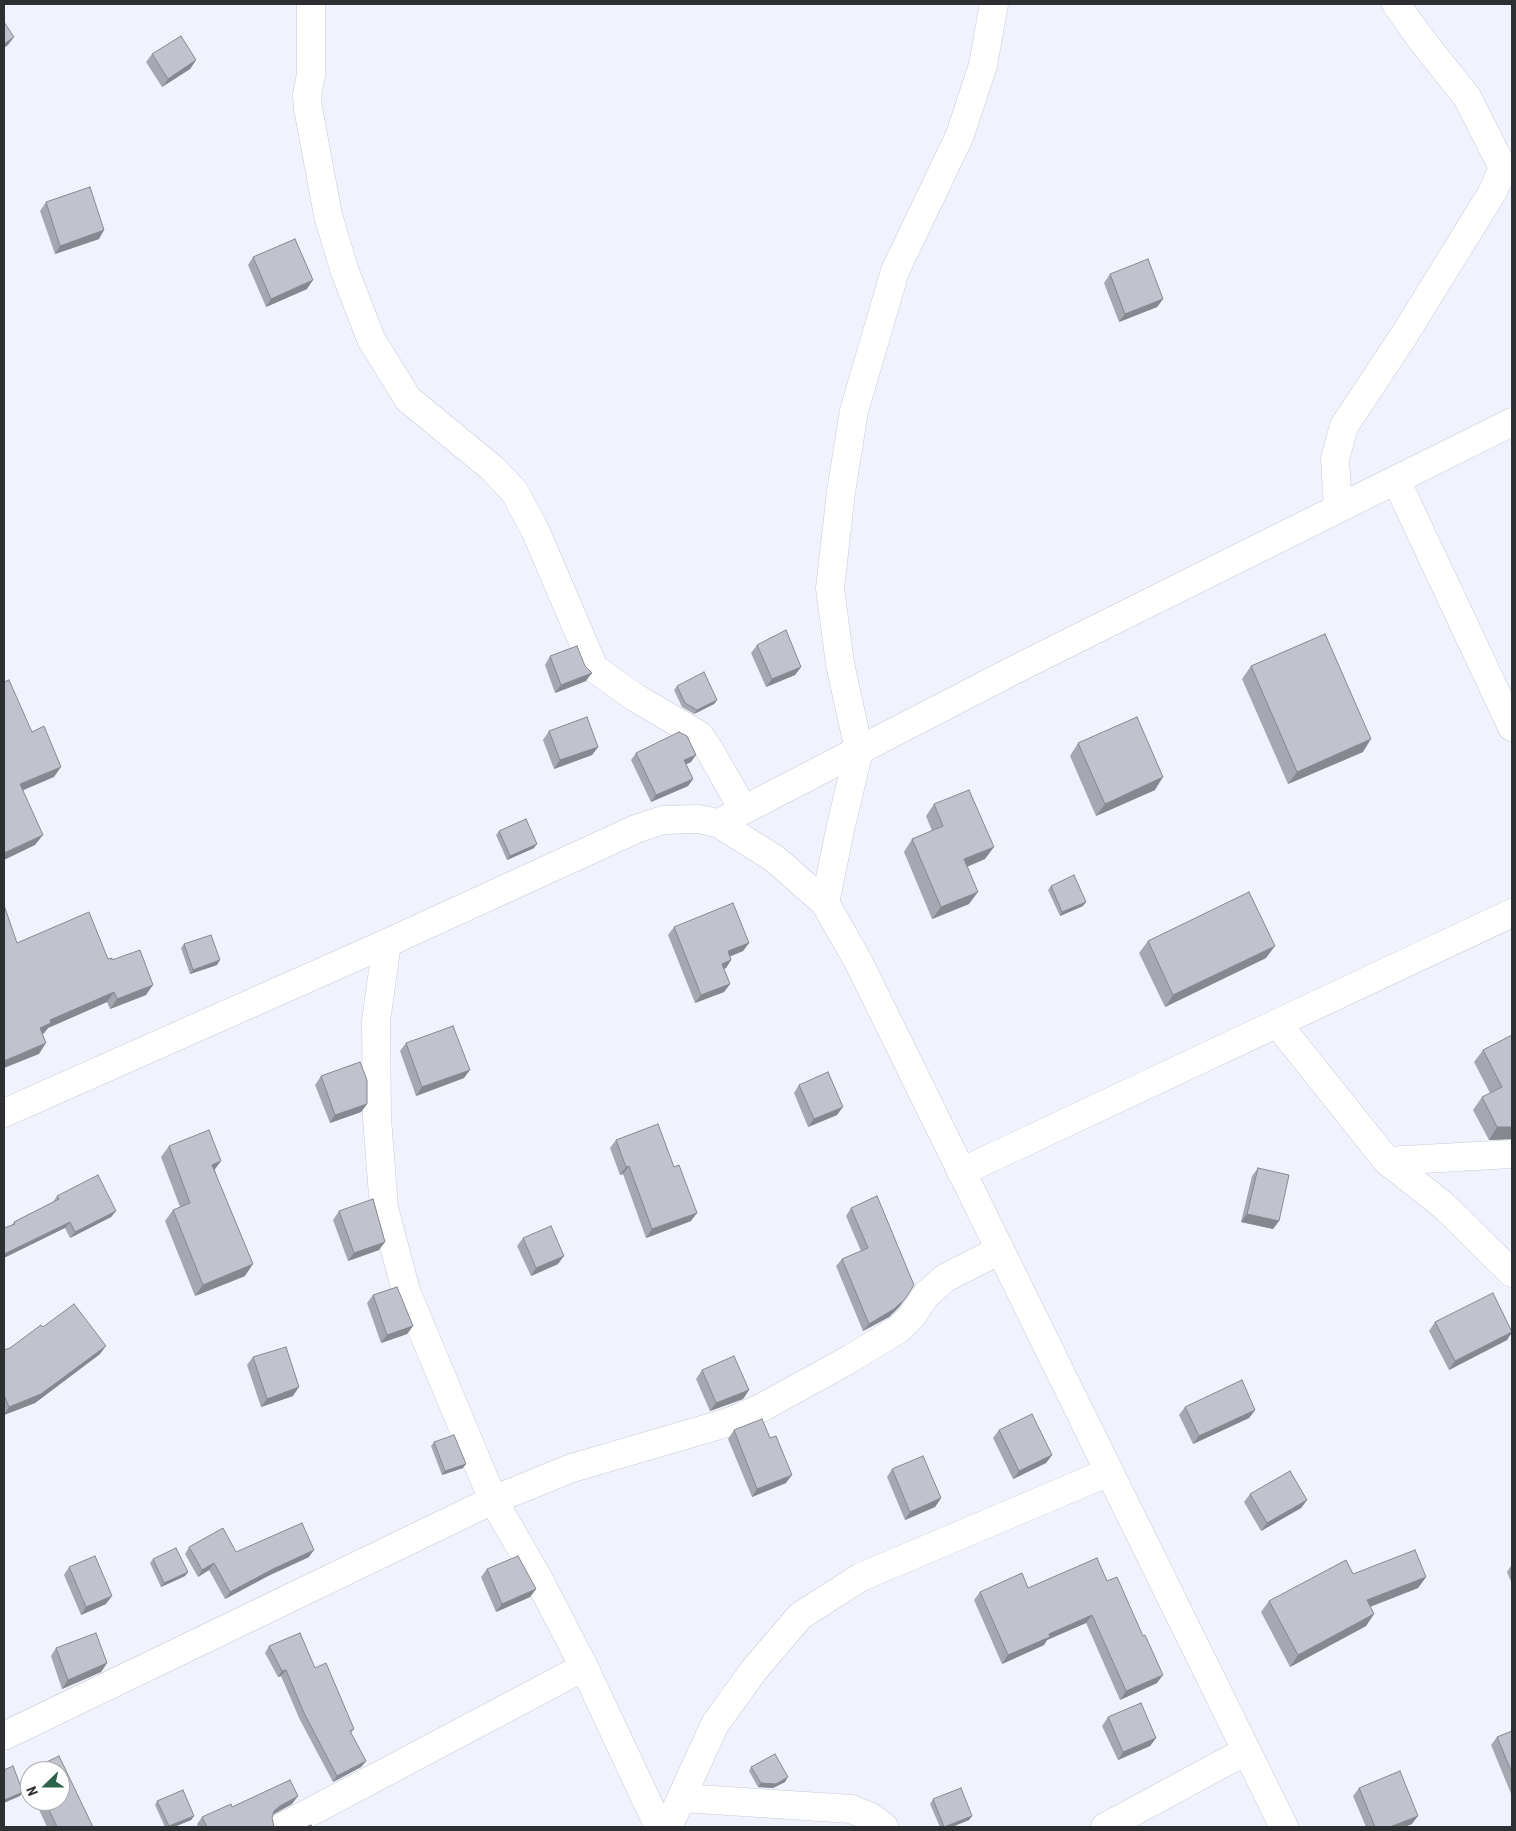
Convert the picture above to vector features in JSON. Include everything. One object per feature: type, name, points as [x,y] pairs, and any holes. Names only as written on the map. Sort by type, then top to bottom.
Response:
[{"type":"street","points":[[311,4],[308,108],[328,215],[344,268],[371,339],[408,399],[492,468],[514,491],[535,530],[594,668],[636,698],[699,735],[743,809]]},
{"type":"street","points":[[825,903],[859,750],[840,664],[830,588],[841,492],[854,411],[895,270],[960,135],[982,65],[994,4]]},
{"type":"street","points":[[1338,508],[1335,459],[1344,426],[1403,336],[1492,193],[1503,168],[1468,97],[1420,38],[1396,4]]},
{"type":"street","points":[[718,823],[1022,666],[1512,422]]},
{"type":"street","points":[[1396,480],[1512,727]]},
{"type":"street","points":[[4,1113],[636,830],[663,820],[698,819],[718,823],[775,859],[825,903],[858,961],[1284,1827]]},
{"type":"street","points":[[962,1172],[1512,913]]},
{"type":"street","points":[[387,943],[376,1021],[377,1118],[384,1208],[406,1291],[493,1500],[537,1576],[584,1667],[659,1827]]},
{"type":"street","points":[[1277,1023],[1387,1161],[1443,1205],[1512,1273]]},
{"type":"street","points":[[1387,1161],[1512,1154]]},
{"type":"street","points":[[4,1736],[493,1500],[572,1468],[726,1423],[761,1408],[850,1359],[899,1329],[912,1316],[926,1295],[946,1278],[1000,1250]]},
{"type":"street","points":[[668,1827],[715,1724],[754,1670],[800,1616],[862,1577],[1109,1472]]},
{"type":"street","points":[[282,1827],[584,1667]]},
{"type":"street","points":[[1104,1827],[1246,1751]]},
{"type":"street","points":[[682,1798],[850,1808],[871,1818],[884,1827]]},
{"type":"building","points":[[4,22],[14,37],[4,44]]},
{"type":"building","points":[[181,36],[196,60],[168,79],[152,54]]},
{"type":"building","points":[[90,187],[104,230],[60,246],[46,202]]},
{"type":"building","points":[[295,239],[313,280],[271,299],[253,257]]},
{"type":"building","points":[[1148,259],[1163,299],[1125,314],[1110,274]]},
{"type":"building","points":[[786,630],[801,667],[772,679],[757,645]]},
{"type":"building","points":[[1325,634],[1371,739],[1297,772],[1251,666]]},
{"type":"building","points":[[577,646],[585,666],[592,673],[561,685],[550,656]]},
{"type":"building","points":[[704,672],[717,700],[697,710],[685,703],[677,686]]},
{"type":"building","points":[[9,680],[32,732],[44,726],[61,767],[20,784],[43,835],[4,853],[4,682]]},
{"type":"building","points":[[587,717],[598,747],[560,760],[549,731]]},
{"type":"building","points":[[1137,717],[1163,777],[1105,804],[1078,743]]},
{"type":"building","points":[[679,732],[687,736],[696,755],[684,760],[693,779],[656,795],[636,753]]},
{"type":"building","points":[[969,790],[994,847],[964,859],[978,892],[941,907],[912,839],[943,826],[934,804]]},
{"type":"building","points":[[526,819],[537,844],[510,856],[499,831]]},
{"type":"building","points":[[1074,875],[1086,902],[1062,912],[1051,886]]},
{"type":"building","points":[[1249,892],[1275,946],[1173,995],[1148,941]]},
{"type":"building","points":[[733,903],[749,943],[728,951],[731,960],[722,964],[730,984],[701,995],[674,927]]},
{"type":"building","points":[[4,905],[17,943],[89,912],[108,959],[112,958],[112,960],[140,950],[153,985],[117,999],[114,992],[50,1020],[51,1023],[40,1028],[46,1043],[4,1061]]},
{"type":"building","points":[[211,935],[220,960],[193,970],[184,944]]},
{"type":"building","points":[[453,1026],[470,1070],[422,1087],[406,1043]]},
{"type":"building","points":[[1512,1035],[1512,1127],[1497,1127],[1482,1097],[1502,1087],[1483,1050]]},
{"type":"building","points":[[360,1062],[367,1080],[367,1104],[335,1115],[321,1076]]},
{"type":"building","points":[[828,1072],[843,1107],[814,1119],[799,1085]]},
{"type":"building","points":[[658,1124],[674,1167],[679,1165],[697,1213],[652,1229],[629,1166],[626,1167],[616,1140]]},
{"type":"building","points":[[209,1130],[221,1161],[212,1165],[253,1264],[203,1285],[173,1210],[190,1203],[169,1146]]},
{"type":"building","points":[[1258,1168],[1289,1175],[1279,1221],[1247,1214]]},
{"type":"building","points":[[98,1175],[116,1211],[75,1232],[70,1222],[4,1254],[4,1228],[15,1224],[14,1222],[59,1199],[57,1196]]},
{"type":"building","points":[[877,1196],[914,1285],[905,1299],[894,1309],[869,1324],[842,1259],[868,1248],[851,1208]]},
{"type":"building","points":[[373,1199],[385,1242],[354,1253],[339,1211]]},
{"type":"building","points":[[551,1226],[564,1256],[536,1268],[523,1238]]},
{"type":"building","points":[[397,1287],[413,1326],[387,1335],[373,1295]]},
{"type":"building","points":[[1493,1293],[1512,1332],[1455,1361],[1435,1322]]},
{"type":"building","points":[[74,1304],[106,1346],[41,1394],[9,1407],[4,1395],[4,1350],[10,1348],[41,1325],[43,1327]]},
{"type":"building","points":[[286,1347],[299,1387],[267,1399],[253,1357]]},
{"type":"building","points":[[734,1356],[749,1390],[716,1403],[702,1370]]},
{"type":"building","points":[[1242,1380],[1255,1410],[1199,1436],[1185,1407]]},
{"type":"building","points":[[1032,1414],[1052,1455],[1019,1471],[999,1430]]},
{"type":"building","points":[[762,1419],[770,1438],[776,1436],[792,1475],[757,1489],[734,1430]]},
{"type":"building","points":[[454,1435],[466,1464],[445,1471],[434,1442]]},
{"type":"building","points":[[923,1456],[941,1498],[910,1512],[892,1469]]},
{"type":"building","points":[[1290,1471],[1307,1500],[1267,1523],[1250,1494]]},
{"type":"building","points":[[302,1523],[314,1550],[230,1592],[214,1563],[202,1570],[189,1547],[223,1528],[236,1552]]},
{"type":"building","points":[[176,1548],[188,1572],[164,1583],[153,1559]]},
{"type":"building","points":[[1415,1550],[1426,1577],[1367,1600],[1374,1614],[1298,1655],[1269,1601],[1346,1560],[1353,1574]]},
{"type":"building","points":[[95,1556],[112,1596],[86,1607],[69,1567]]},
{"type":"building","points":[[518,1556],[536,1589],[502,1604],[487,1569]]},
{"type":"building","points":[[1097,1558],[1107,1581],[1117,1577],[1143,1636],[1145,1635],[1163,1675],[1126,1691],[1092,1615],[1049,1634],[1050,1637],[1008,1655],[980,1592],[1022,1573],[1028,1588]]},
{"type":"building","points":[[96,1633],[107,1663],[68,1680],[56,1648]]},
{"type":"building","points":[[300,1633],[315,1668],[326,1663],[354,1729],[350,1731],[366,1761],[337,1776],[304,1713],[286,1670],[282,1671],[269,1646]]},
{"type":"building","points":[[1141,1703],[1156,1738],[1123,1752],[1108,1717]]},
{"type":"building","points":[[1512,1731],[1512,1773],[1497,1737]]},
{"type":"building","points":[[775,1754],[788,1777],[776,1784],[761,1783],[751,1767]]},
{"type":"building","points":[[59,1756],[61,1761],[49,1761]]},
{"type":"building","points":[[13,1766],[20,1784],[20,1793],[4,1800],[4,1770]]},
{"type":"building","points":[[1400,1771],[1418,1816],[1390,1827],[1375,1827],[1359,1788]]},
{"type":"building","points":[[70,1779],[93,1827],[57,1827],[50,1811],[70,1811]]},
{"type":"building","points":[[290,1780],[298,1796],[274,1811],[272,1818],[274,1827],[207,1827],[202,1817],[231,1804],[232,1807]]},
{"type":"building","points":[[961,1788],[972,1816],[944,1827],[933,1799]]},
{"type":"building","points":[[183,1790],[194,1816],[169,1826],[157,1801]]}]
